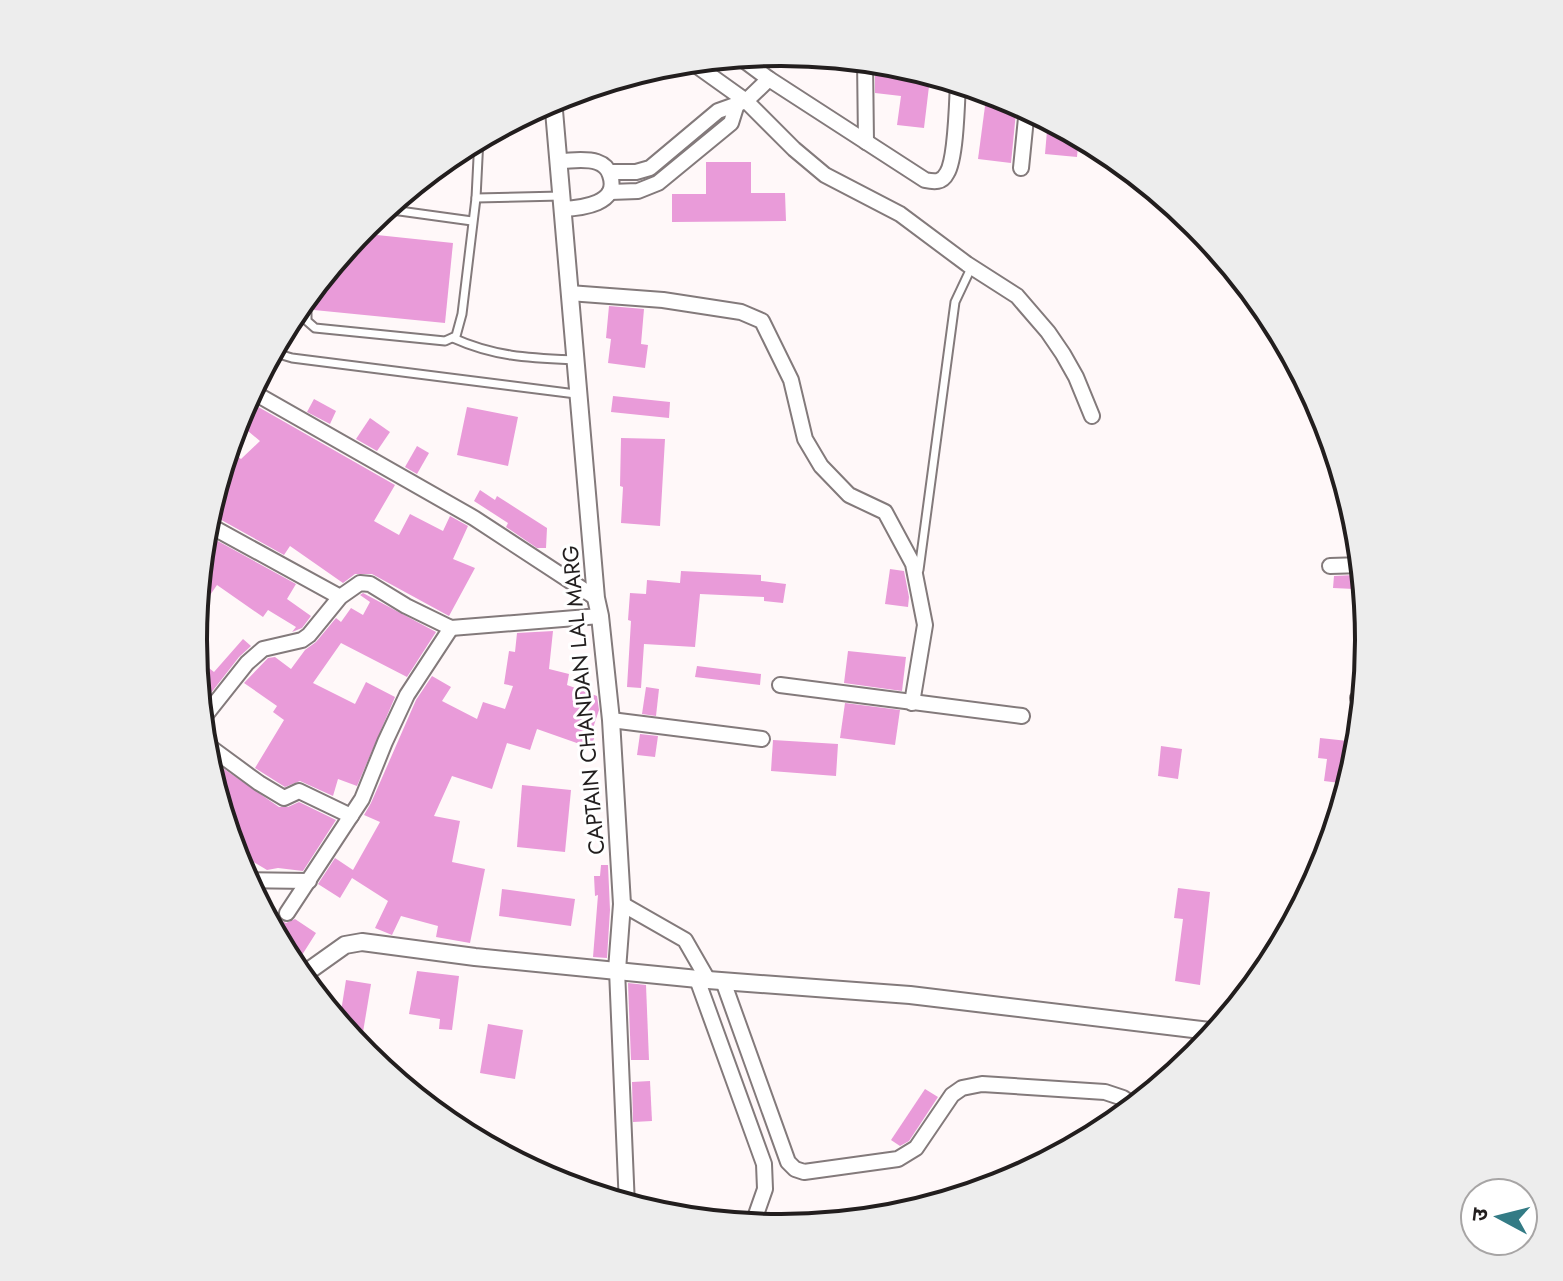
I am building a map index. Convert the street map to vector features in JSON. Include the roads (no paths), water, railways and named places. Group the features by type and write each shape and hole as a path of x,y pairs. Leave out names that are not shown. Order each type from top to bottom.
{"street":[{"path":"753,67 925,180 933,182 945,177 950,165 957,93"},
{"path":"703,72 825,175 900,214 1017,296 1048,332 1076,377 1092,416"},
{"path":"865,72 866,142"},
{"path":"562,203 596,204 610,192 638,191 658,183 731,123 741,104 769,79"},
{"path":"559,161 598,162 610,172 650,168 718,111 741,104"},
{"name":"CAPTAIN CHANDAN LAL MARG","path":"554,113 596,598 611,720 622,904 617,970"},
{"path":"1021,168 1026,121"},
{"path":"610,172 610,192"},
{"path":"569,293 663,300 741,312 762,321 791,380 805,439 821,466 849,495 885,512 913,564 925,625 912,703"},
{"path":"261,397 474,518 596,598"},
{"path":"218,530 340,597"},
{"path":"1330,566 1351,565"},
{"path":"211,708 247,663 263,649 302,640 340,597 358,584 370,584 451,628 600,616"},
{"path":"287,913 362,799 407,695 451,628"},
{"path":"780,685 1022,716"},
{"path":"611,720 762,739"},
{"path":"218,753 284,798 299,791 351,816"},
{"path":"260,880 309,881"},
{"path":"622,904 685,940 710,980 788,1162 795,1169 804,1172 908,1155 952,1095 962,1088 982,1084 1105,1092 1126,1100"},
{"path":"311,969 345,945 362,942 475,957 710,980 910,995 1203,1030"},
{"path":"617,970 626,1193"},
{"path":"710,980 766,1176 756,1214"}],"lane":[{"path":"307,317 315,328 445,341 453,338 459,332 476,198 478,153"},
{"path":"476,198 562,203"},
{"path":"401,211 472,221"},
{"path":"917,580 955,302 972,266"},
{"path":"453,338 477,349 508,357 575,360"},
{"path":"283,355 578,395"}]}
